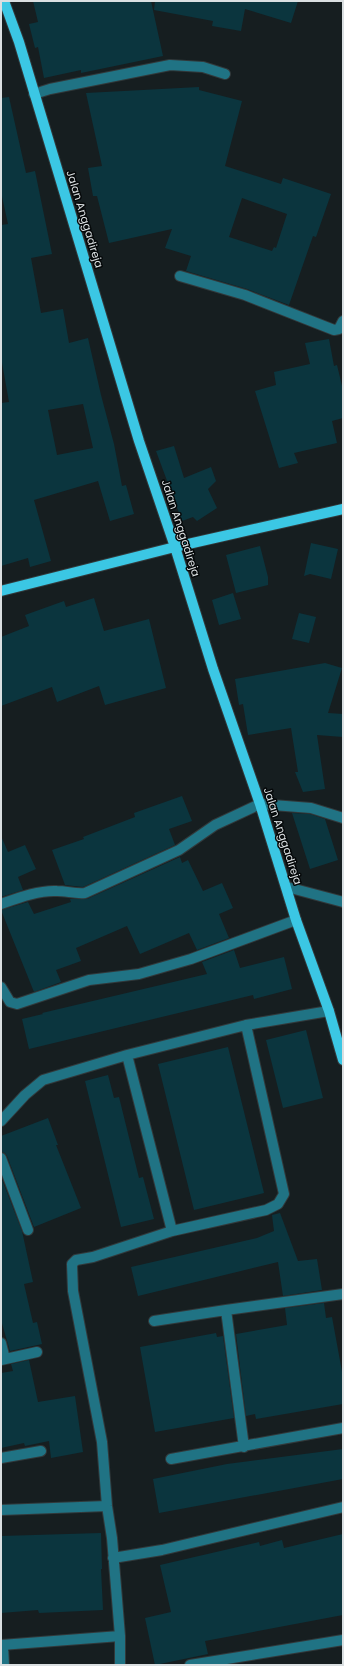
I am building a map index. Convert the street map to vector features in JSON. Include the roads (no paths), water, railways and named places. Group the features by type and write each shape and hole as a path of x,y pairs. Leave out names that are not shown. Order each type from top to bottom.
{"main road":[{"name":"Jalan Anggadireja","path":"4,1 34,94 139,441 175,547 213,669 260,804 296,920 329,1011 343,1060"},
{"path":"1,591 175,547 343,509"}],"street":[{"path":"34,94 50,89 170,65 203,67 225,74"},
{"path":"180,276 245,295 334,330 339,329 343,321"},
{"path":"1,904 35,894 56,891 75,894 85,893 179,850 215,825 260,804 311,808 343,818"},
{"path":"287,887 343,902"},
{"path":"1,987 10,1002 17,1004 89,980 139,974 190,959 296,920"},
{"path":"1,1121 25,1095 43,1080 127,1056 246,1026 329,1011"},
{"path":"120,1665 120,1636 102,1442 73,1292 72,1264 76,1260 93,1257 172,1231 266,1210 278,1204 284,1194 246,1026"},
{"path":"127,1056 172,1231"},
{"path":"1,1158 28,1230"},
{"path":"154,1321 343,1294"},
{"path":"226,1310 244,1447"},
{"path":"1,1343 3,1359 37,1352"},
{"path":"171,1459 343,1428"},
{"path":"1,1458 41,1451"},
{"path":"1,1510 108,1506"},
{"path":"113,1558 162,1550 343,1507"},
{"path":"4,1665 2,1645 120,1636"},
{"path":"190,1665 343,1640"}]}
